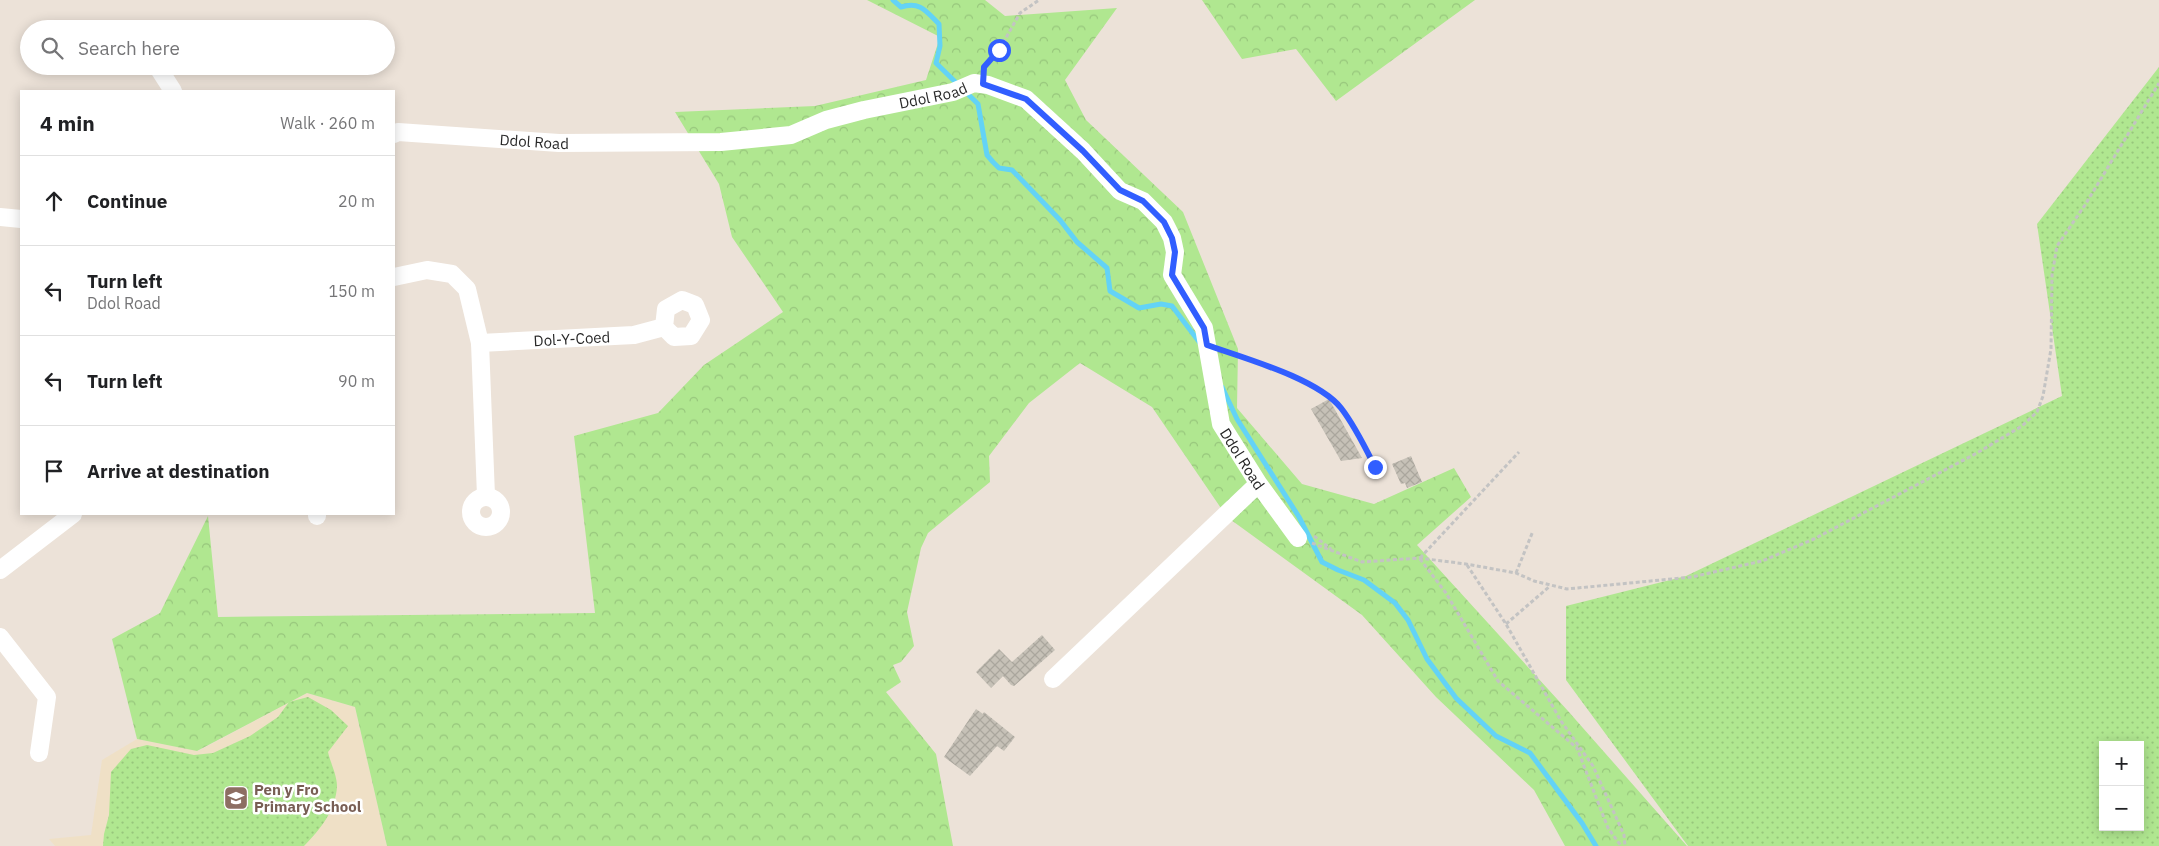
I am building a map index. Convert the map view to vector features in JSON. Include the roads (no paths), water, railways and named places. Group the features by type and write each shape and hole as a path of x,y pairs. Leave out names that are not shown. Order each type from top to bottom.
{"street":[{"path":"163,75 172,90"},
{"name":"Ddol Road","path":"395,134 398,132 558,143 720,142 791,135 826,120 960,89 974,83 983,84 1026,99 1083,151 1120,190 1143,201 1164,222 1172,238 1175,252 1172,275 1204,328 1221,424 1258,484 1298,538"},
{"path":"0,217 20,219"},
{"path":"395,277 427,270 452,274 467,289 480,343 486,496"},
{"name":"Dol-Y-Coed","path":"480,343 634,335 664,327"},
{"path":"1053,679 1258,484"},
{"path":"0,570 71,515"},
{"path":"0,637 47,697 39,753"}],"waterway":[{"path":"893,0 901,7 913,5 922,8 939,24 940,46 936,63 978,104 987,155 993,162 999,168 1012,170 1060,220 1077,242 1107,268 1110,291 1139,308 1161,304 1172,306 1200,343"},
{"path":"1222,387 1237,419 1299,517 1322,562 1364,580 1395,603 1408,620 1427,659 1456,698 1496,736 1530,753 1582,823 1596,846"}],"place":[{"name":"Pen y Fro Primary School","path":"236,798"}]}
